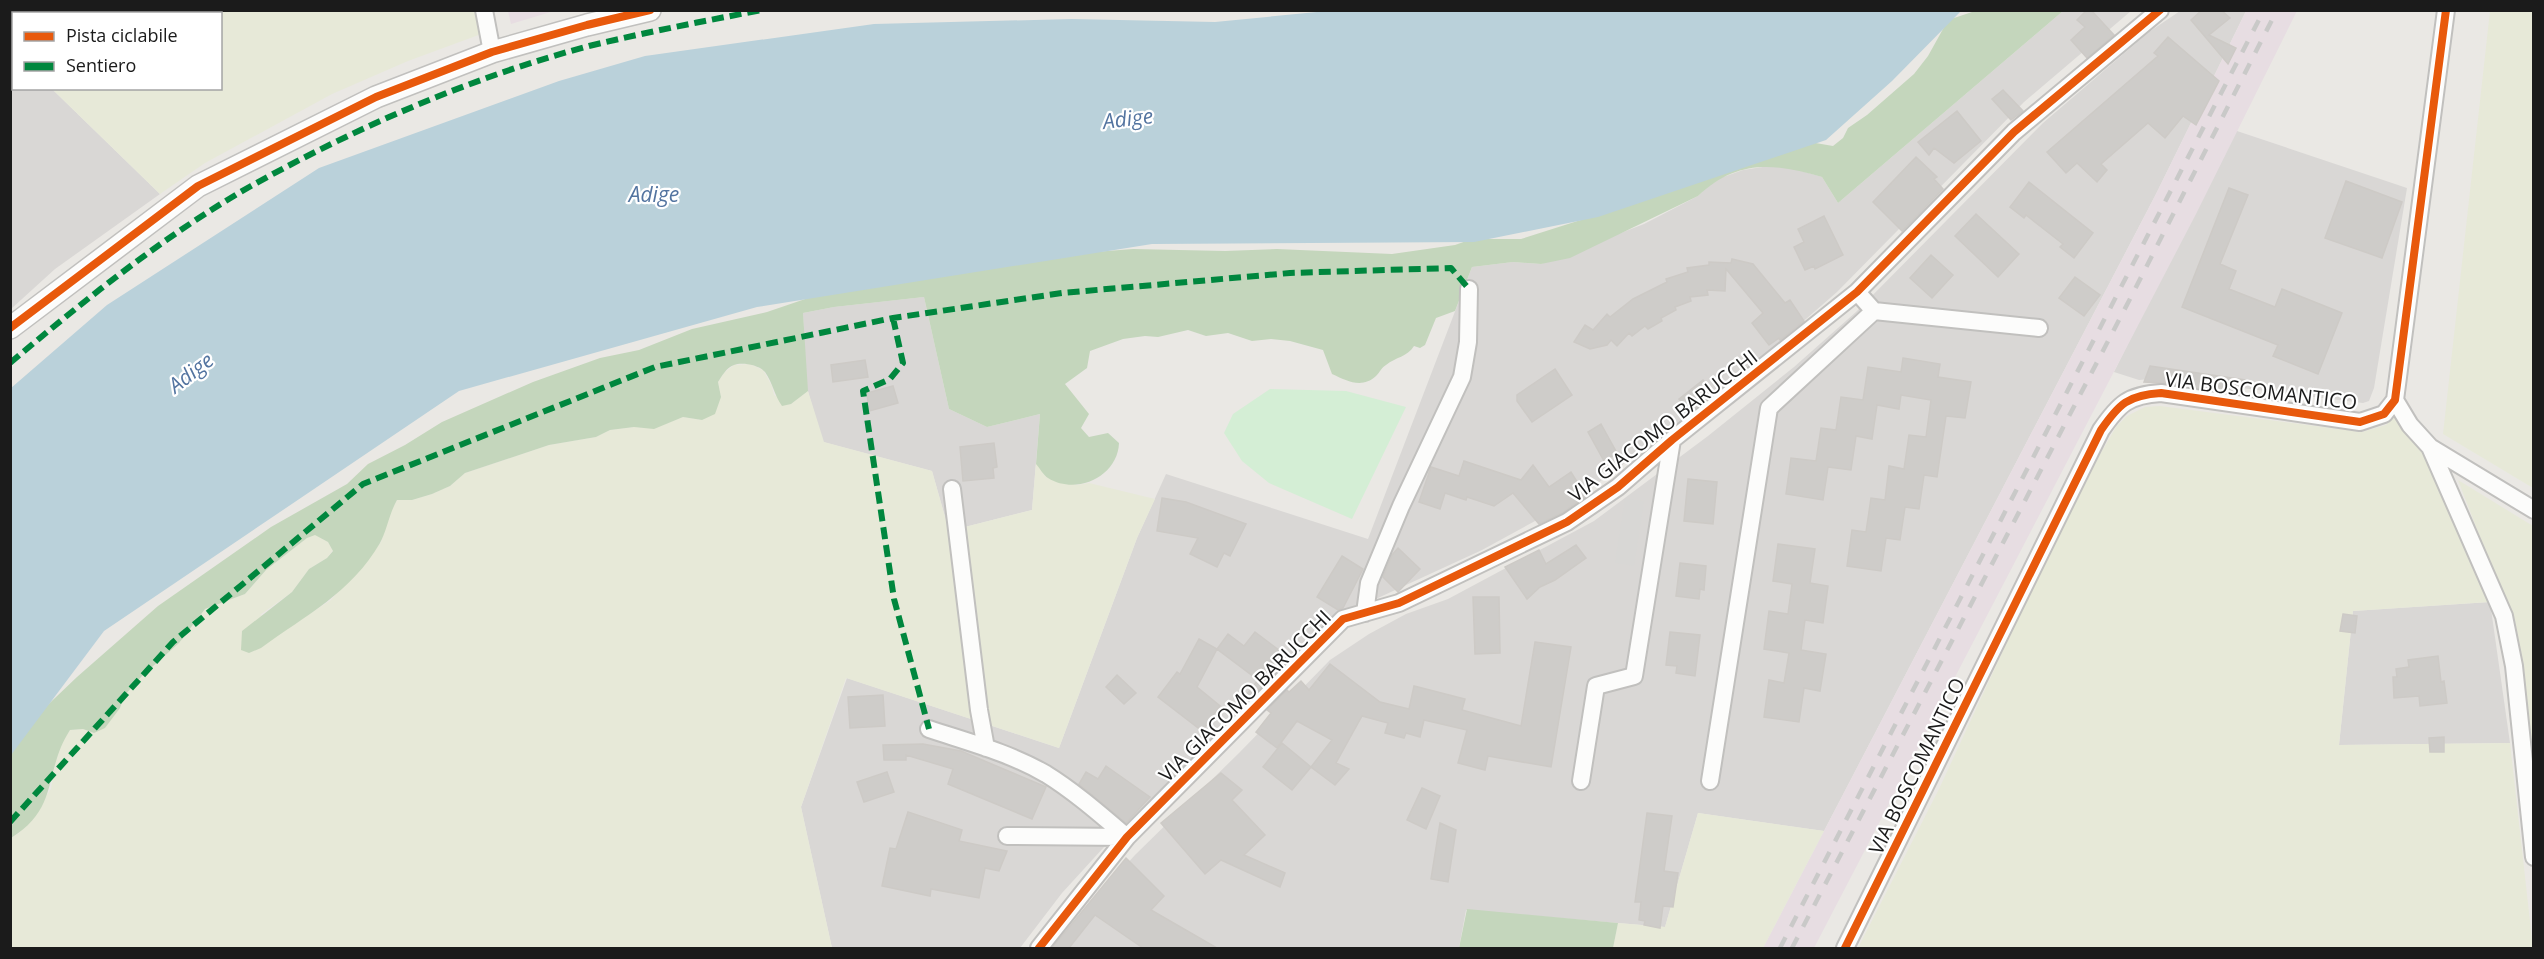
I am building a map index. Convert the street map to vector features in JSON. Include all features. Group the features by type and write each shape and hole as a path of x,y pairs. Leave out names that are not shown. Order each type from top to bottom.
{"street":[{"path":"484,10 492,52"},
{"path":"10,328 198,186 376,97 492,52 650,10"},
{"name":"VIA GIACOMO BARUCCHI","path":"1039,948 1127,837 1343,619 1400,603 1567,522 1618,487 1672,440 1857,292 2014,132 2160,10"},
{"path":"2446,10 2395,400 2410,425 2430,447 2534,510"},
{"path":"1365,613 1369,583 1401,506 1462,377 1468,342 1469,289"},
{"path":"1857,292 1874,311 2039,328"},
{"path":"1710,781 1769,408 1874,311"},
{"name":"VIA BOSCOMANTICO","path":"1845,948 2101,430 2118,406 2140,394 2161,393 2360,422 2384,414 2395,400"},
{"name":"VIA GIACOMO BARUCCHI","path":"1581,781 1596,686 1634,676 1672,440"},
{"path":"2430,447 2504,616 2514,666 2534,857"},
{"path":"952,489 979,710 986,748"},
{"path":"928,729 986,748 1045,774 1087,802 1127,837"},
{"path":"1007,836 1127,837"}],"shaded area":[{"path":"508,10 554,11 511,24"},
{"path":"2063,11 2131,11 2024,102 1837,292 1691,414 1579,497 1482,550 1354,609 1312,638 1115,835 1062,893 1020,948 832,948 801,807 847,678 1059,748 1137,538 1166,474 1368,539 1472,267 1513,262 1541,264 1644,224 1698,196 1715,180 1743,170 1769,166 1792,168 1822,177 1838,203"},
{"path":"2180,11 2246,11 2156,194 1824,831 1698,813 1665,927 1466,910 1459,948 1056,948 1084,911 1135,855 1330,660 1369,634 1406,614 1448,599 1594,521 1708,436 1794,367 1856,312 2043,123 2149,32"},
{"path":"2246,11 2297,11 2196,214 1814,948 1763,948 2156,194"},
{"path":"10,48 12,50 12,90 53,90 160,194 55,269 11,309"},
{"path":"2234,130 2407,188 2374,388 2369,401 2363,403 2160,378 2139,380 2114,372"},
{"path":"924,297 949,409 987,427 1040,414 1032,510 949,531 932,471 823,442 806,385 803,313 834,307"},
{"path":"1625,498 1644,501 1634,566 1615,563"},
{"path":"2490,602 2510,743 2339,745 2353,611"}],"green space":[{"path":"479,10 484,33 408,61 332,94 205,163 160,194 53,90 222,90 222,12 12,12 12,50 10,11"},
{"path":"1975,11 2063,11 1838,203 1822,177 1788,169 1757,167 1727,175 1698,196 1570,258 1541,264 1513,262 1472,267 1455,311 1436,318 1425,345 1420,348 1414,346 1390,362 1371,380 1360,383 1332,374 1323,350 1290,341 1271,339 1252,341 1228,333 1206,336 1188,330 1158,337 1123,339 1090,351 1087,368 1065,384 1089,414 1081,428 1089,437 1108,433 1119,443 1112,465 1094,480 1083,484 1059,483 1046,477 1036,464 1040,414 987,427 949,409 924,297 834,307 803,313 808,391 791,404 782,406 765,372 750,365 737,364 724,372 718,382 721,397 715,414 702,420 683,417 654,429 634,427 610,430 596,437 549,445 465,473 450,486 432,494 412,500 397,500 380,543 356,576 326,602 261,648 249,653 241,650 242,631 292,592 309,569 327,558 333,551 328,542 315,535 307,538 266,570 245,594 205,609 179,643 142,676 124,696 120,708 105,728 94,733 83,729 70,730 56,760 44,802 26,826 11,838 11,740 77,677 158,606 271,527 347,484 368,464 442,422 533,382 600,358 639,350 692,329 767,312 814,296 1081,253 1133,249 1225,251 1277,249 1392,254 1455,245 1472,239 1521,239 1650,198 1804,141 1833,146 1843,138 1848,128 1867,115 1914,74 1928,56 1948,20"},
{"path":"2490,11 2533,11 2533,488 2443,434"},
{"path":"750,364 763,370 774,395 791,404 808,391 824,442 932,471 949,531 1032,510 1036,463 1046,477 1077,485 1089,483 1155,499 1137,538 1059,748 846,678 801,807 832,948 11,948 11,838 19,833 51,789 56,758 62,742 70,730 83,729 94,733 120,708 124,696 142,676 179,643 205,609 245,594 266,570 315,534 328,542 333,550 327,558 309,569 292,592 260,615 297,622 331,600 381,542 390,513 397,500 412,500 432,494 450,486 465,473 549,445 596,437 610,430 634,427 654,428 683,417 702,420 721,397 718,382 724,373 734,365"},
{"path":"1270,389 1346,391 1406,407 1352,519 1269,483 1242,461 1224,433 1233,414"},
{"path":"2160,406 2362,432 2386,425 2395,415 2447,478 2490,602 2353,611 2339,745 2510,743 2533,948 1858,948 1939,789 2071,504 2116,427 2127,416 2145,407"},
{"path":"2458,480 2533,526 2533,810 2513,623"},
{"path":"1698,813 1824,831 1763,948 1613,948 1618,923 1665,927"},
{"path":"1467,909 1618,923 1613,948 1459,948"}],"water":[{"name":"Adige","path":"1327,11 1961,11 1892,81 1826,140 1598,217 1474,242 1152,244 757,307 459,391 104,631 11,755 11,388 107,305 319,168 559,81 645,56 874,24 1072,19 1215,22"}],"building":[{"path":"2087,10 2091,10 2114,35 2087,58 2071,40 2085,27 2077,20"},
{"path":"2202,10 2221,10 2230,18 2209,35 2236,48 2228,64 2191,20"},
{"path":"2168,37 2219,81 2196,125 2183,116 2165,138 2148,123 2101,164 2107,170 2097,182 2077,163 2066,173 2047,152 2158,56 2154,53"},
{"path":"2003,90 2023,111 2011,120 1992,99"},
{"path":"1957,111 1981,141 1954,163 1934,148 1929,155 1918,142"},
{"path":"1916,157 1937,177 1934,179 1943,189 1902,231 1873,202"},
{"path":"2346,181 2402,202 2382,258 2325,238"},
{"path":"2029,182 2093,233 2074,258 2060,247 2063,244 2026,215 2024,218 2010,207"},
{"path":"2229,188 2248,195 2220,264 2236,271 2229,289 2275,307 2282,289 2342,313 2318,374 2273,356 2278,345 2182,307"},
{"path":"1976,214 2019,254 1998,277 1955,236"},
{"path":"1824,216 1843,255 1815,269 1814,266 1805,270 1794,247 1804,242 1798,229"},
{"path":"1931,255 1953,275 1932,298 1910,278"},
{"path":"1732,259 1753,264 1785,303 1790,300 1804,321 1780,340 1779,338 1769,345 1752,323 1763,313 1726,269 1725,291 1707,290 1708,295 1690,297 1691,301 1675,307 1676,310 1661,318 1662,321 1648,329 1645,326 1632,336 1629,333 1617,346 1611,340 1607,345 1590,349 1574,342 1585,325 1593,330 1607,314 1610,317 1633,299 1667,282 1666,279 1688,272 1687,268 1709,265 1709,262 1731,263"},
{"path":"2075,277 2100,295 2084,316 2059,298"},
{"path":"1903,358 1940,364 1938,377 1971,382 1965,418 1946,416 1937,477 1924,475 1919,509 1905,507 1900,540 1886,538 1881,571 1847,566 1852,530 1866,532 1871,498 1885,500 1889,466 1904,469 1909,435 1926,437 1931,400 1901,395 1899,409 1877,405 1872,439 1856,436 1851,470 1828,467 1823,500 1786,494 1791,458 1816,461 1821,428 1836,430 1841,397 1863,400 1868,367 1901,372"},
{"path":"865,360 868,377 833,382 831,365"},
{"path":"2150,366 2245,380 2243,394 2144,382"},
{"path":"1555,369 1572,395 1532,422 1517,401 1517,395"},
{"path":"1703,380 1714,393 1690,412 1679,399"},
{"path":"893,386 898,403 869,411 867,393"},
{"path":"1601,424 1617,453 1604,461 1588,432"},
{"path":"994,443 997,467 993,468 994,478 963,481 960,447"},
{"path":"1464,461 1521,480 1533,465 1549,487 1571,472 1586,496 1562,513 1539,524 1513,493 1494,506 1445,493 1440,509 1419,502 1431,467 1459,476"},
{"path":"1688,479 1717,482 1713,524 1684,521"},
{"path":"1162,498 1186,502 1246,524 1230,556 1224,553 1217,567 1190,554 1198,538 1157,531"},
{"path":"1778,544 1815,549 1810,583 1828,586 1823,623 1805,620 1801,650 1826,654 1820,691 1804,688 1799,722 1764,717 1769,680 1784,683 1789,653 1764,649 1769,611 1788,614 1792,584 1773,581"},
{"path":"1576,545 1586,558 1555,580 1540,587 1527,599 1505,567 1539,550 1546,564"},
{"path":"1398,548 1420,569 1398,592 1383,577 1392,555"},
{"path":"1342,556 1363,569 1343,608 1338,610 1317,597"},
{"path":"1680,563 1706,566 1704,590 1700,589 1699,599 1676,596"},
{"path":"1473,597 1499,597 1500,653 1475,654"},
{"path":"2343,614 2357,616 2355,633 2340,631"},
{"path":"1255,632 1284,654 1269,674 1271,676 1251,697 1247,694 1258,680 1217,649 1228,634 1244,646"},
{"path":"1670,632 1700,635 1695,676 1676,673 1677,666 1666,665"},
{"path":"1199,639 1217,649 1197,687 1220,706 1202,731 1158,697 1177,672 1180,674"},
{"path":"1535,642 1571,647 1551,767 1488,756 1485,770 1458,763 1467,730 1424,720 1420,737 1406,733 1404,738 1385,733 1388,723 1362,716 1336,763 1349,769 1335,785 1311,767 1332,740 1297,721 1277,748 1256,732 1271,713 1267,710 1287,690 1289,692 1301,681 1309,690 1330,664 1380,702 1409,709 1414,686 1465,699 1462,710 1521,726"},
{"path":"2438,656 2441,682 2444,681 2447,703 2420,706 2419,696 2394,698 2393,677 2397,677 2396,669 2409,667 2408,660"},
{"path":"1117,675 1136,693 1124,704 1106,687"},
{"path":"883,695 885,726 850,728 848,697"},
{"path":"2444,737 2444,752 2430,752 2429,738"},
{"path":"1282,743 1311,767 1292,790 1263,767"},
{"path":"923,744 961,751 1046,787 1032,819 948,784 953,769 906,755 906,760 884,760 883,745"},
{"path":"1106,766 1150,797 1126,823 1079,784 1086,772 1098,779"},
{"path":"887,772 894,792 864,802 857,782"},
{"path":"1221,773 1242,790 1232,800 1265,835 1244,855 1285,873 1280,887 1221,860 1205,874 1161,823"},
{"path":"1422,788 1440,796 1426,829 1407,820"},
{"path":"908,812 962,830 959,841 1007,851 999,871 985,868 979,898 931,889 930,896 882,886 890,848 896,849"},
{"path":"1647,813 1672,816 1664,871 1678,873 1673,907 1663,906 1660,928 1644,925 1645,921 1639,920 1641,902 1635,902"},
{"path":"1440,823 1456,830 1448,882 1431,879"},
{"path":"1126,858 1164,896 1151,910 1217,948 1143,948 1095,915 1069,948 1052,948"}],"railway":[{"path":"1780,948 2264,10"},
{"path":"1792,948 2131,297 2277,10"}],"marked path":[{"path":"10,363 97,292 188,225 291,164 374,124 459,88 545,58 632,36 762,10"},
{"path":"10,822 173,642 363,484 655,367 893,318 1062,293 1290,273 1451,268 1469,289"},
{"path":"893,318 903,363 890,379 863,391 894,599 929,729"}],"cycle path":[{"path":"10,328 198,186 376,97 492,52 650,10"},
{"path":"1039,948 1127,837 1343,619 1399,603 1567,522 1618,487 1672,440 1857,292 2014,132 2160,10"},
{"path":"1845,948 2101,430 2119,407 2140,396 2161,393 2360,422 2384,414 2395,400 2446,10"}]}
